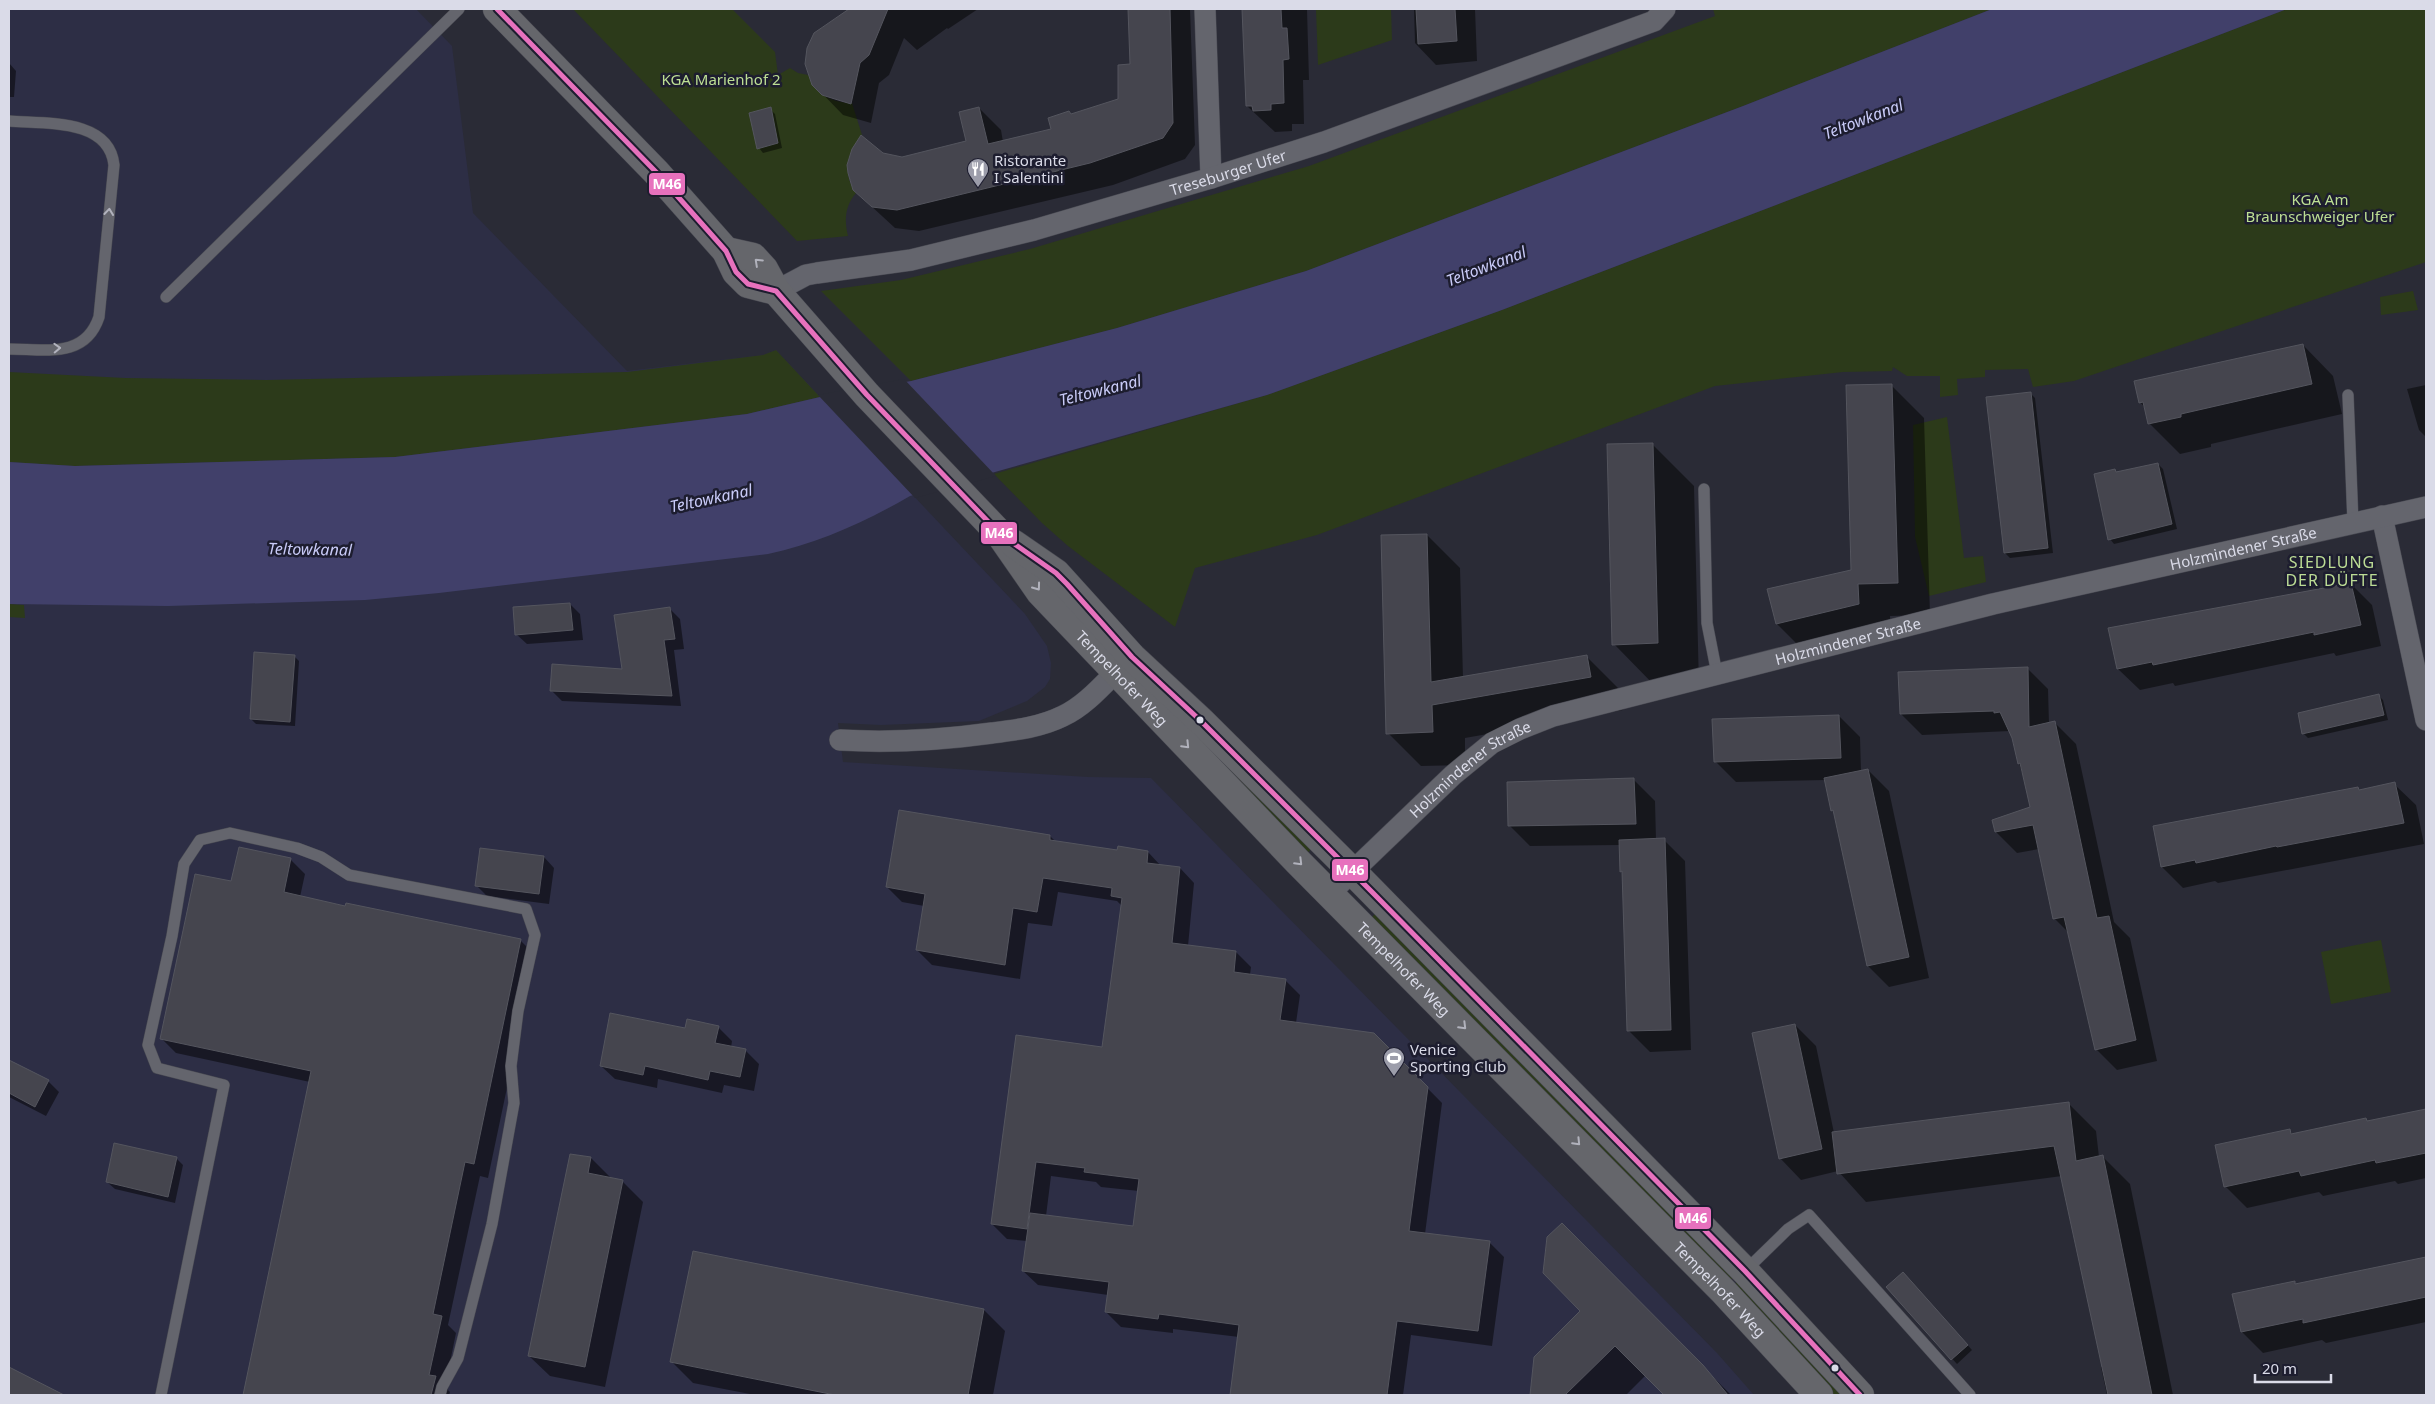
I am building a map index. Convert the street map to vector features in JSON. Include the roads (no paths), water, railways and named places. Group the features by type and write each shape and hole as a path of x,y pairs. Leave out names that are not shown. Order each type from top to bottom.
{"street":[{"path":"497,9 656,172 726,251 736,272 748,284 776,291"},
{"path":"1206,9 1211,178"},
{"name":"Treseburger Ufer","path":"776,291 812,274 911,260 1034,230 1211,178 1324,142 1654,21 1665,9"},
{"name":"Tempelhofer Weg","path":"776,291 868,395 999,533 1040,592 1124,664 1202,722 1352,871 1745,1271 1860,1395"},
{"name":"Holzmindener Straße","path":"1330,893 1453,775 1492,743 1520,728 1553,716 2002,602 2426,506"},
{"path":"2382,516 2426,720"},
{"path":"840,740 902,741 948,739 1044,724 1080,706 1124,664"},
{"name":"Tempelhofer Weg","path":"1124,664 1330,893 1723,1291 1819,1395"}],"lane":[{"path":"166,297 459,9"},
{"path":"9,121 75,127 94,134 105,142 113,153 114,165 99,317 95,330 88,339 77,346 64,349 9,349"},
{"path":"2348,395 2353,523"},
{"path":"1704,489 1707,624 1717,674"},
{"path":"161,1395 224,1085 157,1068 148,1045 172,936 184,864 200,840 230,833 297,848 321,858 349,875 526,909 535,935 518,1011 511,1066 514,1103 492,1224 458,1358 442,1387 440,1395"},
{"name":"Tempelhofer Weg","path":"1745,1271 1788,1229 1809,1215 1970,1395"}],"water":[{"name":"Teltowkanal","path":"1992,9 2287,9 1502,310 1267,395 910,496 841,531 805,544 768,554 365,600 168,606 9,604 9,462 75,466 395,457 747,414 820,397 911,381 1117,328 1306,271 1743,106"}],"place":[{"name":"Ristorante I Salentini","path":"978,188"},
{"name":"Venice Sporting Club","path":"1394,1077"}],"district":[{"name":"SIEDLUNG DER DÜFTE","path":"2332,571"}],"park label":[{"name":"KGA Marienhof 2","path":"721,79"},
{"name":"KGA Am Braunschweiger Ufer","path":"2320,208"}]}
